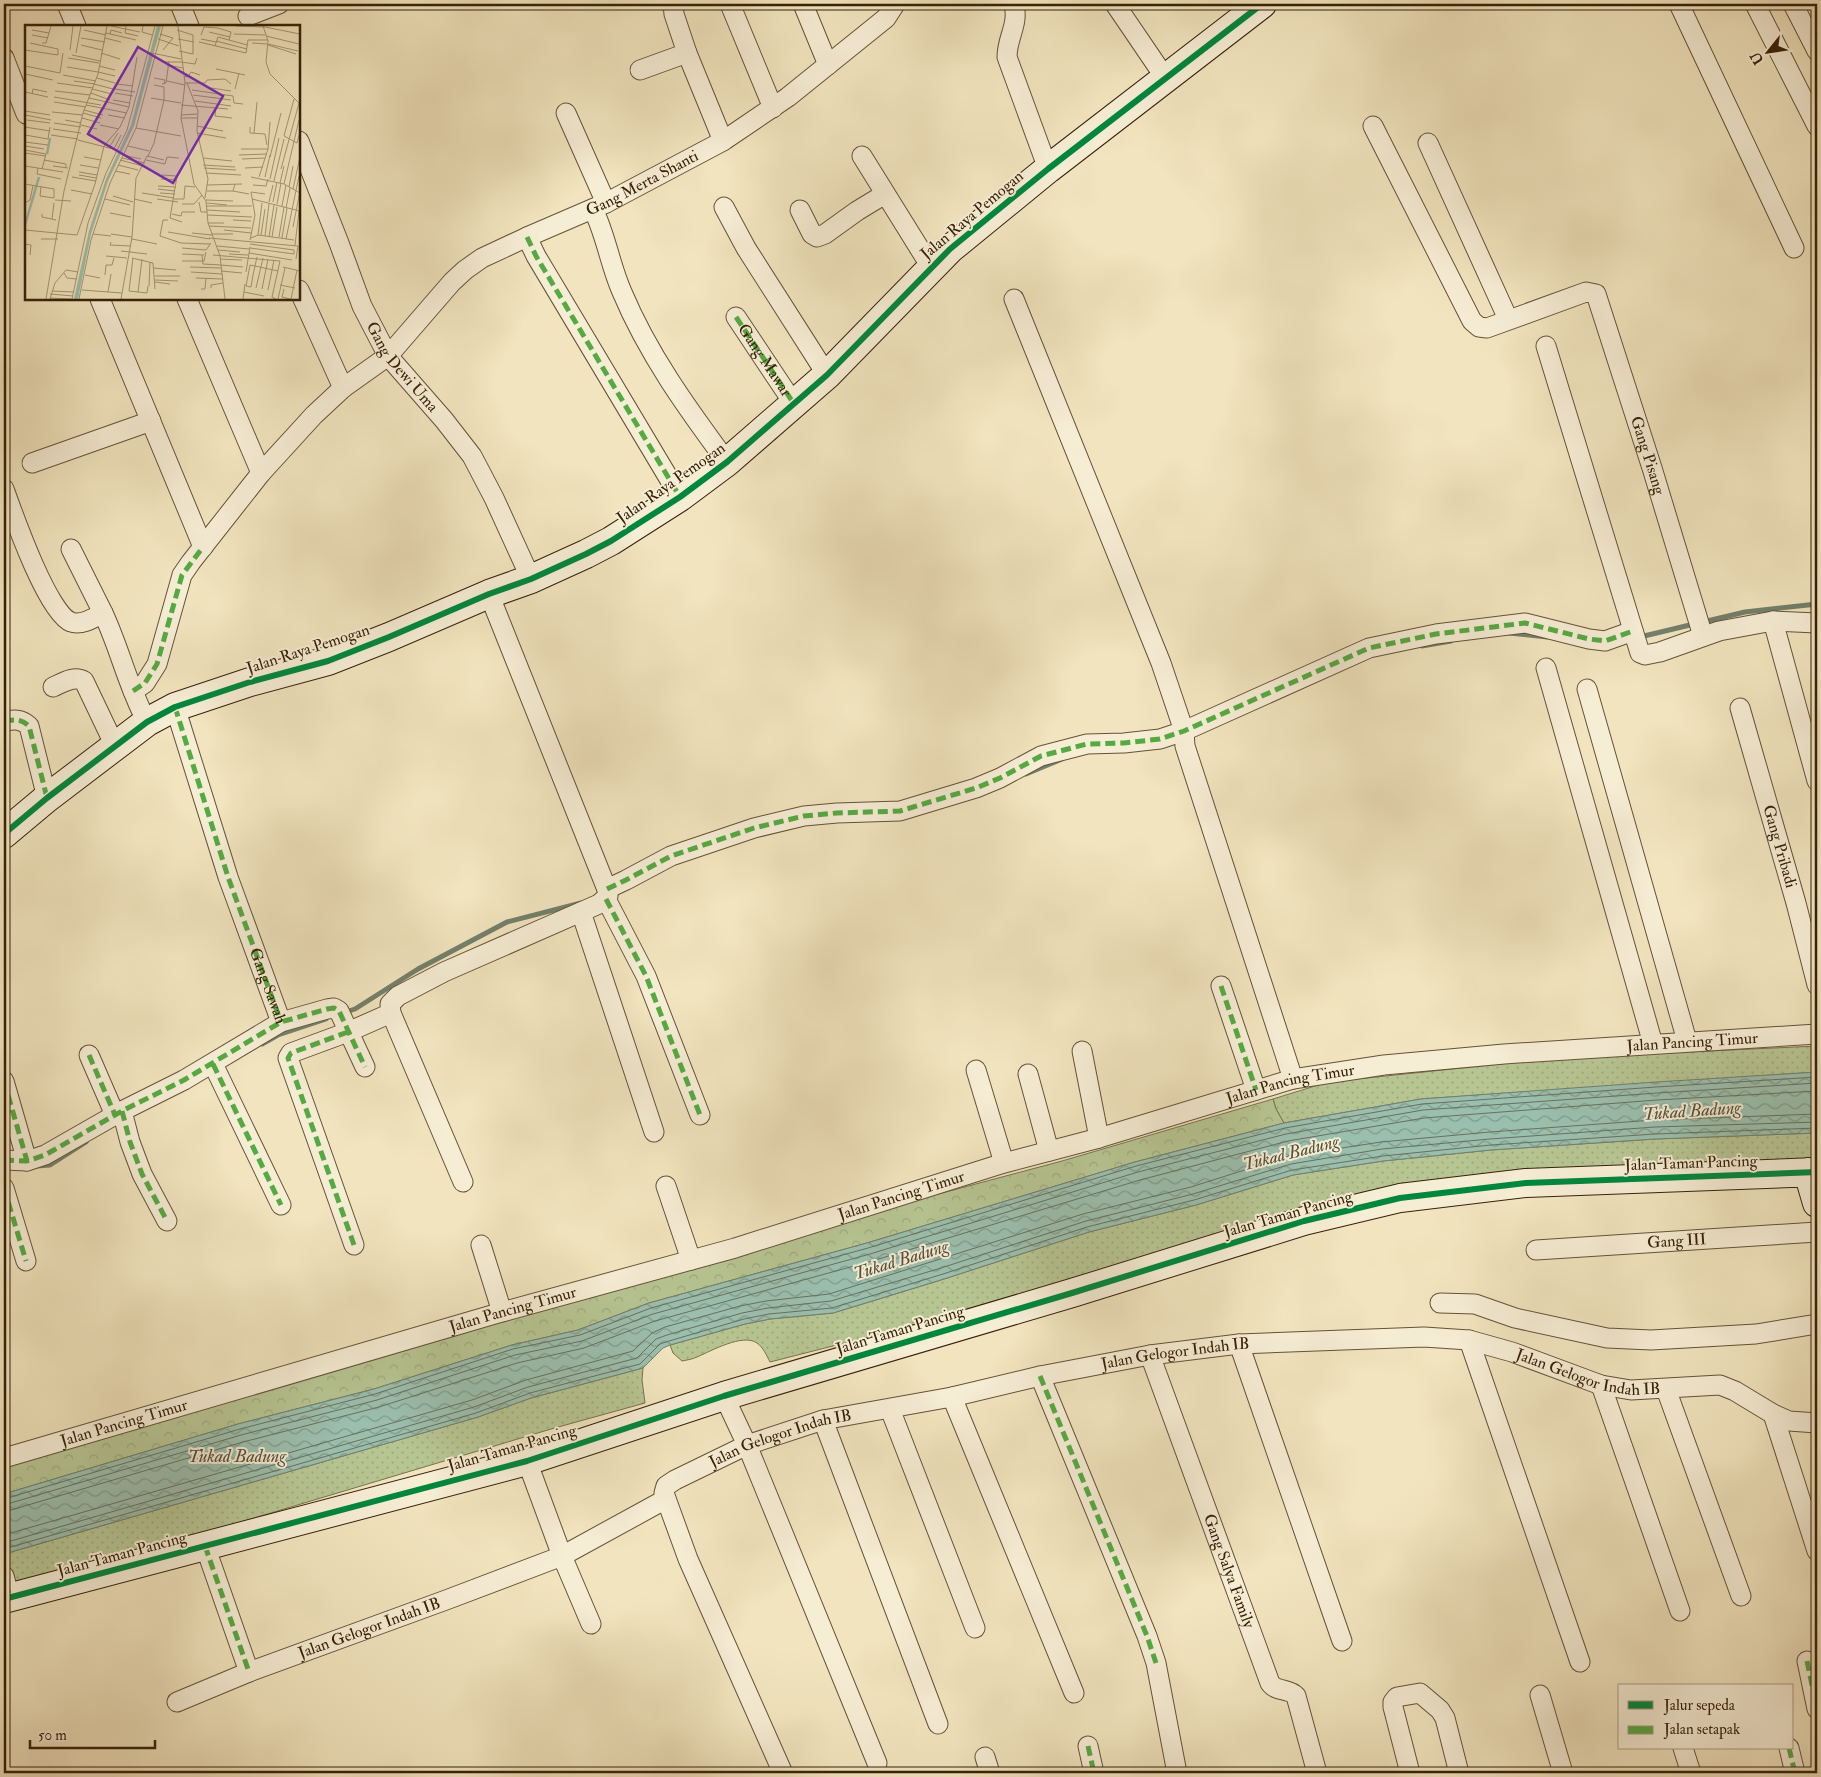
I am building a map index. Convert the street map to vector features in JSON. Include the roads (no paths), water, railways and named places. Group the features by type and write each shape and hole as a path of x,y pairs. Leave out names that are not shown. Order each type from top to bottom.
{"street":[{"path":"67,4 76,25"},
{"path":"180,4 189,25"},
{"path":"247,15 279,4"},
{"path":"673,4 674,14 687,52 723,140"},
{"path":"730,4 773,108"},
{"path":"803,4 828,65"},
{"name":"Gang Merta Shanti","path":"139,706 145,683 157,664 182,575 261,473 314,415 343,388 388,356 452,282 482,258 530,244 598,213 723,140 773,108 828,65 886,18 896,4"},
{"path":"1014,4 1015,28 1007,50 1007,58 1048,169"},
{"path":"1116,4 1166,79"},
{"name":"Jalan Raya Pemogan","path":"4,834 115,746 139,706 175,707 250,682 328,661 489,594 531,579 586,554 611,541 680,497 727,462 827,375 950,249 1048,169 1262,4"},
{"path":"1680,4 1794,248"},
{"path":"1755,4 1817,126"},
{"path":"1793,4 1817,51"},
{"path":"640,70 687,52"},
{"path":"4,58 25,111"},
{"path":"566,113 621,291 646,342 665,375 727,462"},
{"path":"1373,126 1472,320 1479,327 1487,328 1508,319 1428,143"},
{"name":"Gang Dewi Uma","path":"300,144 362,306 388,356 444,420 472,456 494,498 531,579"},
{"path":"862,156 931,267"},
{"path":"800,210 812,234 817,237 825,234 885,194"},
{"path":"724,207 746,248 827,375"},
{"path":"530,244 680,497"},
{"path":"300,292 343,388"},
{"name":"Gang Pisang","path":"1508,319 1586,292 1596,294 1652,468 1700,628"},
{"path":"1014,298 1141,611 1184,737 1293,1079"},
{"path":"100,300 203,548"},
{"path":"187,300 261,473"},
{"name":"Gang Mawar","path":"736,317 794,404"},
{"path":"1546,346 1640,653 1645,655 1680,646 1700,628 1719,631 1773,621 1817,623"},
{"path":"32,463 150,421"},
{"path":"4,489 44,587 61,615 69,622 76,623 84,622 103,613"},
{"path":"72,549 103,613 139,706"},
{"path":"489,594 607,894 646,976 700,1115"},
{"path":"1773,621 1817,781"},
{"path":"463,1182 391,1013 390,1004 398,996 444,972 581,912 626,880 671,856 754,828 804,816 900,811 976,788 1000,778 1041,756 1087,744 1124,743 1184,737 1369,648 1436,634 1525,623 1605,641 1635,639"},
{"path":"1546,668 1653,1044"},
{"path":"53,687 75,678 84,681 115,746"},
{"path":"1587,689 1687,1041"},
{"name":"Gang Sawah","path":"4,1160 27,1161 45,1155 122,1119 214,1066 282,1022 228,877 175,707"},
{"name":"Gang Pribadi","path":"1740,708 1796,903 1817,985"},
{"path":"4,721 23,721 29,726 47,798"},
{"path":"581,912 654,1132"},
{"path":"1221,986 1256,1090"},
{"path":"282,1022 332,1008 343,1021 365,1067"},
{"path":"354,1245 288,1058 291,1053 343,1021 391,1013"},
{"name":"Jalan Pancing Timur","path":"4,1458 502,1312 753,1242 1004,1163 1099,1138 1293,1079 1384,1065 1504,1054 1817,1034"},
{"path":"1082,1051 1099,1138"},
{"path":"89,1055 122,1119 142,1174 167,1221"},
{"path":"214,1066 281,1206"},
{"path":"976,1070 1004,1163"},
{"path":"1028,1074 1050,1151"},
{"path":"4,1081 27,1161"},
{"path":"1813,1172 1817,1203"},
{"name":"Jalan Taman Pancing","path":"6,1589 205,1546 527,1461 724,1396 1072,1293 1304,1221 1400,1198 1526,1183 1813,1172"},
{"path":"666,1186 690,1260"},
{"path":"4,1188 26,1261"},
{"name":"Gang III","path":"1536,1250 1817,1232"},
{"path":"481,1246 502,1312"},
{"path":"1440,1303 1475,1304 1515,1318 1607,1338 1651,1340 1756,1334 1817,1324"},
{"name":"Jalan Gelogor Indah IB","path":"177,1702 249,1672 562,1556 666,1499 664,1492 666,1486 670,1483 747,1445 823,1420 952,1397 1040,1376 1150,1355 1238,1344 1424,1337 1469,1340 1527,1357 1601,1385 1631,1390 1720,1385 1735,1391 1773,1414 1789,1421 1817,1423"},
{"path":"1469,1340 1580,1662"},
{"path":"1238,1344 1342,1641"},
{"name":"Gang Salya Family","path":"1150,1355 1270,1683 1273,1687 1292,1692 1296,1696 1316,1773"},
{"path":"1040,1376 1147,1636 1156,1663 1177,1773"},
{"path":"1601,1385 1680,1611"},
{"path":"1666,1389 1741,1596"},
{"path":"724,1396 747,1445 877,1763"},
{"path":"952,1397 1074,1693"},
{"path":"890,1409 975,1628"},
{"path":"1773,1414 1817,1551"},
{"path":"823,1420 938,1724"},
{"path":"527,1461 562,1556 591,1624"},
{"path":"666,1499 688,1559 782,1771"},
{"path":"205,1546 249,1672"},
{"path":"1807,1661 1817,1709"},
{"path":"1410,1773 1393,1702 1397,1697 1420,1693 1440,1710 1445,1718 1459,1773"},
{"path":"1540,1695 1563,1773"},
{"path":"1454,1724 1467,1773"},
{"path":"1088,1746 1094,1773"},
{"path":"1684,1750 1691,1773"},
{"path":"1789,1750 1795,1773"}],"water":[{"name":"Tukad Badung","path":"1817,1072 1817,1133 1655,1139 1491,1150 1383,1161 1293,1175 1196,1205 1089,1232 833,1313 770,1319 670,1345 663,1348 643,1368 531,1398 478,1417 4,1554 4,1494 238,1424 374,1389 512,1345 578,1330 649,1303 867,1243 1135,1162 1284,1123 1421,1099"}],"waterway":[{"path":"1703,622 1745,612 1817,604"},
{"path":"1640,637 1694,624"},
{"path":"1509,633 1547,637"},
{"path":"1422,646 1451,641"},
{"path":"1026,774 1062,759"},
{"path":"343,1013 355,1009 418,969 507,922 581,903"},
{"path":"262,1044 278,1035 326,1019"},
{"path":"37,1166 50,1165 86,1142"}]}
